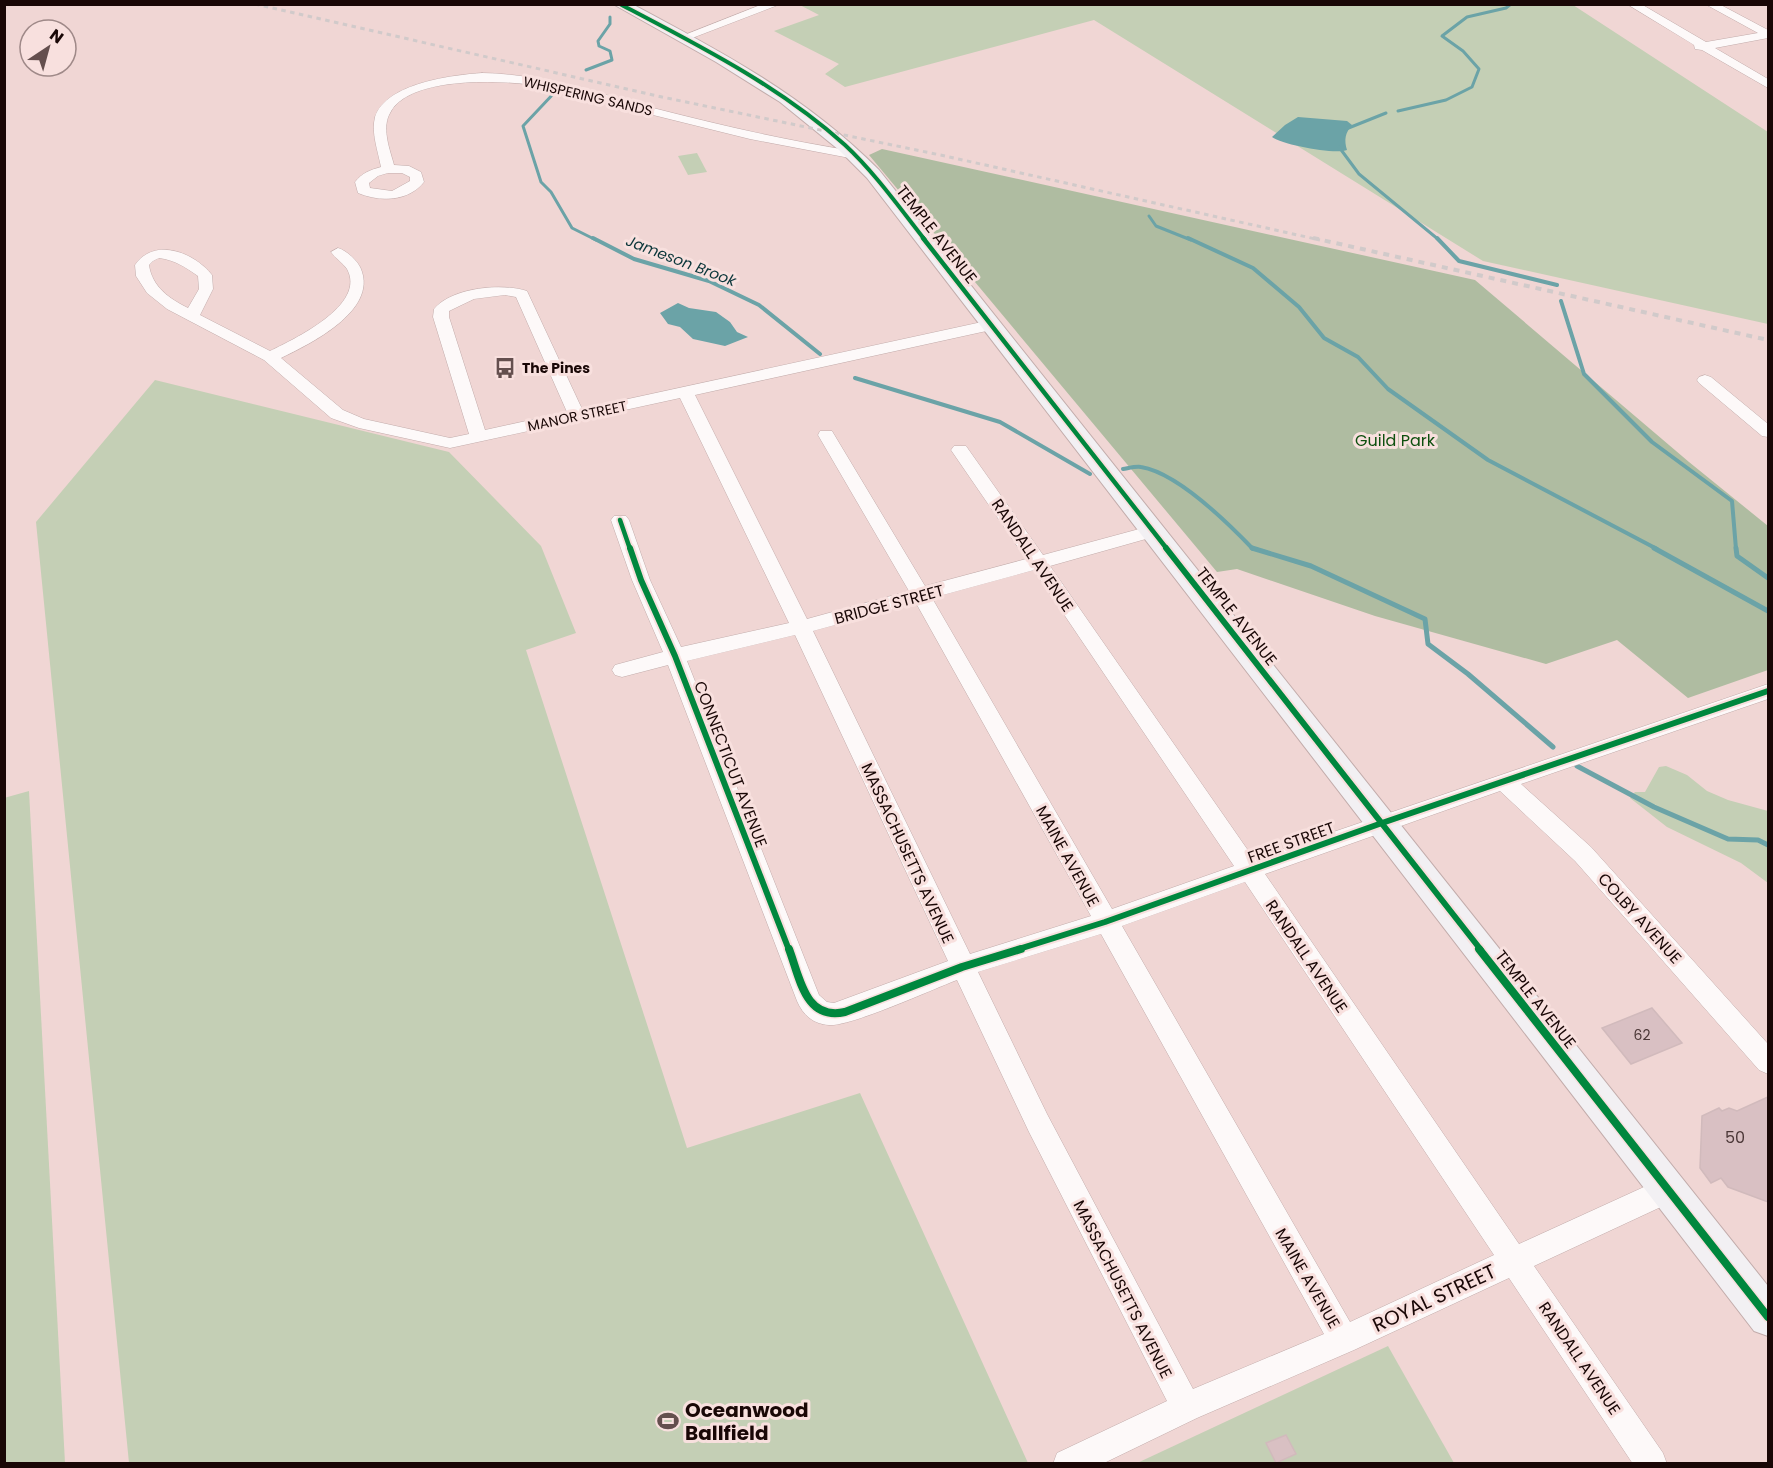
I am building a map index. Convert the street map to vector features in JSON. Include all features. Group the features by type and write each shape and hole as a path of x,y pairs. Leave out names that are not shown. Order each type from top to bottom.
{"street":[{"name":"TEMPLE AVENUE","path":"620,4 781,93 836,136 873,174 1768,1317"},
{"path":"1632,4 1768,84"},
{"path":"1710,4 1768,34"},
{"path":"683,38 772,5"},
{"path":"1683,50 1768,34"},
{"name":"WHISPERING SANDS","path":"388,169 381,130 381,119 388,106 406,94 429,86 461,78 483,77 510,78 579,92 764,137 855,155"},
{"path":"270,357 313,336 337,318 348,305 358,287 358,277 351,261 338,252"},
{"name":"MANOR STREET","path":"192,316 206,289 205,275 174,254 156,253 145,258 140,265 140,272 147,285 158,297 192,316 270,357 329,408 346,419 450,443 991,325"},
{"path":"479,438 441,317 442,309 456,299 503,291 515,291 522,294 576,416"},
{"path":"1705,380 1768,432"},
{"name":"MASSACHUSETTS AVENUE","path":"686,393 801,627 1038,1123 1186,1407"},
{"name":"MAINE AVENUE","path":"826,435 921,595 1344,1340"},
{"name":"RANDALL AVENUE","path":"960,450 1652,1464"},
{"name":"CONNECTICUT AVENUE","path":"620,520 641,579 675,656 810,1001 823,1013"},
{"name":"BRIDGE STREET","path":"622,670 801,627 1154,531"},
{"name":"FREE STREET","path":"823,1013 835,1014 845,1011 962,966 1105,922 1504,782 1765,697"},
{"name":"COLBY AVENUE","path":"1504,782 1583,854 1768,1062"},
{"name":"ROYAL STREET","path":"1068,1464 1186,1407 1344,1340 1668,1189"}],"green space":[{"path":"798,4 1573,5 1768,132 1768,324 1483,261 1094,20 845,87 825,74 839,64 774,31 819,15"},
{"name":"Guild Park","path":"882,149 1475,280 1768,526 1768,670 1688,698 1617,640 1546,664 1375,616 1237,569 1217,572 869,155"},
{"path":"697,153 707,172 688,175 678,156"},
{"path":"155,380 449,452 541,546 576,633 526,650 687,1148 860,1093 1028,1463 129,1463 36,522"},
{"path":"1666,766 1687,775 1707,791 1728,800 1768,811 1768,883 1741,863 1667,827 1630,798 1635,792 1645,792 1659,767"},
{"path":"29,791 65,1463 5,1463 4,798"},
{"path":"1388,1346 1454,1463 1135,1464"}],"water":[{"path":"1298,117 1347,121 1352,125 1346,137 1347,150 1332,151 1310,148 1272,137"},
{"path":"678,303 689,308 716,312 730,322 737,332 748,337 725,346 693,339 680,327 668,324 660,313"}],"building":[{"path":"1652,1008 1682,1043 1631,1064 1602,1028"},
{"path":"1768,1097 1768,1202 1728,1187 1721,1178 1711,1183 1700,1168 1702,1116 1719,1108 1722,1111 1729,1108 1737,1111"},
{"path":"1286,1435 1296,1454 1276,1463 1266,1443"}],"waterway":[{"path":"1398,111 1446,100 1472,87 1479,69 1463,51 1442,36 1467,17 1506,8 1511,4"},
{"name":"Jameson Brook","path":"586,70 612,60 610,51 599,46 598,41 610,24 610,17"},
{"name":"Jameson Brook","path":"555,92 523,126 541,182 551,192 572,228 596,240"},
{"path":"1346,129 1386,113"},
{"path":"1339,147 1359,174 1439,240"},
{"path":"1149,216 1156,226 1191,240"},
{"name":"Jameson Brook","path":"593,238 634,259 709,281 759,305 820,354"},
{"path":"1188,238 1253,268 1299,307 1324,338 1358,357 1388,389 1488,460 1657,549"},
{"path":"1439,240 1459,261 1557,285"},
{"path":"1561,301 1584,374 1652,442 1732,501 1736,549"},
{"path":"855,378 1000,422 1090,474"},
{"path":"1123,469 1141,467 1171,479 1201,500 1252,548"},
{"path":"1252,548 1311,566 1425,619 1428,644 1468,674 1553,747"},
{"path":"1654,548 1768,611"},
{"path":"1736,548 1737,556 1768,578"},
{"path":"1577,766 1654,807 1728,839 1758,840 1768,845"}],"railway":[{"path":"255,4 662,97 945,156 1320,240"},
{"path":"1313,238 1768,340"}],"cycle path":[{"path":"620,4 722,59 786,99 846,146 873,174 1768,1317"},
{"path":"620,520 641,580 675,656 809,1001 820,1012 829,1014 845,1012 962,967 1105,922 1382,823 1768,691"}],"place":[{"name":"The Pines","path":"505,368"},
{"name":"Oceanwood Ballfield","path":"668,1421"}]}
